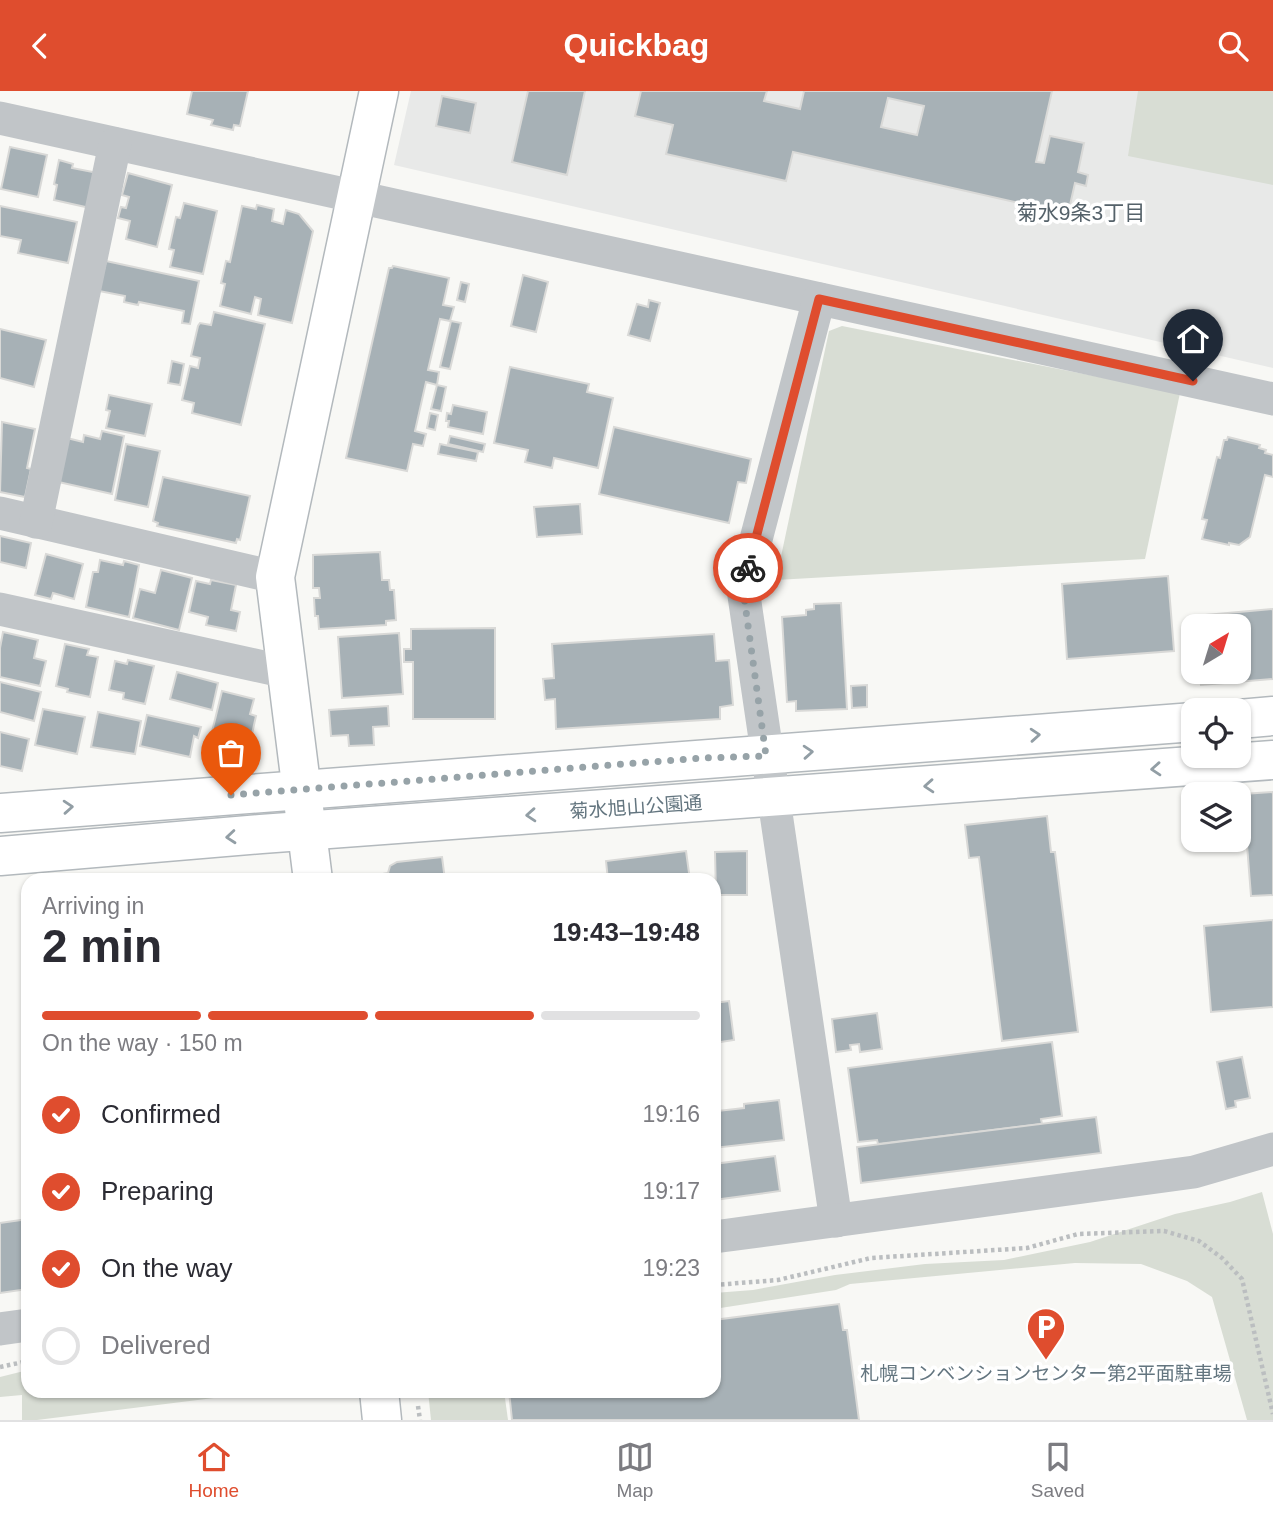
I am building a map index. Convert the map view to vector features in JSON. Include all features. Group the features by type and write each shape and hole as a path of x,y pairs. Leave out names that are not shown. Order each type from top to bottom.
{"street":[{"path":"312,873 275,577 379,91"},
{"path":"0,118 1273,399"},
{"path":"36,521 115,144"},
{"path":"819,299 743,589 836,1221"},
{"path":"0,513 275,577"},
{"path":"0,610 286,671"},
{"path":"1251,718 1273,716"},
{"path":"0,813 1181,723"},
{"name":"菊水旭山公園通","path":"0,856 1273,760"},
{"path":"721,1236 1194,1172 1273,1149"},
{"path":"0,1329 21,1326"},
{"path":"380,1398 382,1420"}],"path":[{"path":"721,1284 778,1280 871,1258 1027,1248 1078,1234 1164,1231 1199,1241 1222,1258 1242,1279 1273,1414"},
{"path":"0,1367 21,1362"}],"shaded area":[{"path":"411,91 1273,91 1273,368 394,165"},
{"path":"1138,91 1273,91 1273,185 1128,156"},
{"path":"842,326 1180,393 1145,559 776,580 829,331"},
{"path":"1262,1192 1273,1234 1273,1420 1247,1420 1212,1297 1187,1281 1141,1264 1075,1263 850,1284 836,1290 721,1308 721,1292 925,1264 1004,1260 1090,1242 1175,1214"},
{"path":"21,1372 21,1395 0,1397 0,1377"},
{"path":"22,1398 215,1398 37,1420 22,1420"},
{"path":"429,1398 505,1398 508,1420 431,1420"}],"building":[{"path":"192,91 248,91 240,126 234,125 233,130 211,125 213,120 187,114"},
{"path":"528,91 585,91 567,175 512,162"},
{"path":"641,91 767,91 764,101 800,109 804,91 1052,91 1036,162 1044,163 1050,136 1084,143 1078,172 1088,175 1086,186 1075,183 1068,214 793,152 786,181 666,154 673,125 635,116","holes":["888,98 924,106 917,135 881,127"]},
{"path":"442,96 476,103 470,133 436,126"},
{"path":"10,147 47,155 38,197 1,189"},
{"path":"59,160 73,164 72,168 98,173 90,208 54,200"},
{"path":"128,173 172,185 157,247 126,239 130,221 118,218 121,207 126,208 129,197 122,195"},
{"path":"184,203 217,211 203,274 170,267 174,250 169,249 176,217 180,218"},
{"path":"257,205 274,209 272,221 283,224 286,210 299,214 313,231 292,323 258,315 261,299 255,297 251,314 220,306 225,284 221,283 226,261 230,262 242,206 256,209"},
{"path":"0,206 77,222 68,263 18,253 21,240 0,236"},
{"path":"106,261 199,281 190,324 182,323 184,311 139,302 138,305 124,302 125,296 99,291"},
{"path":"393,266 449,278 443,305 454,307 450,321 440,319 428,370 439,372 437,385 426,382 415,431 426,434 423,446 413,444 407,471 346,458 389,268"},
{"path":"523,275 548,282 536,332 511,326"},
{"path":"461,282 469,284 465,302 457,300"},
{"path":"649,300 660,303 650,341 628,335 637,304 648,307"},
{"path":"214,312 265,324 241,425 192,413 194,403 182,400 190,366 198,368 200,358 191,356 198,326 200,323 211,325"},
{"path":"451,321 461,323 450,369 440,367"},
{"path":"0,329 46,340 34,387 0,378"},
{"path":"172,361 184,364 180,385 168,383"},
{"path":"510,367 589,384 587,392 613,398 598,468 554,458 552,468 525,462 528,450 494,443"},
{"path":"437,385 446,387 441,411 431,409"},
{"path":"109,395 152,404 145,436 106,428 110,411 106,410"},
{"path":"453,405 487,412 483,434 448,427 447,413 451,414"},
{"path":"430,413 438,415 435,430 427,428"},
{"path":"2,422 35,429 27,468 31,469 25,497 0,492"},
{"path":"614,427 751,459 746,483 738,482 729,523 599,494"},
{"path":"102,431 124,436 112,494 54,481 63,437 83,442 84,435 100,439"},
{"path":"450,436 485,444 483,452 448,444"},
{"path":"1228,437 1260,445 1259,448 1266,450 1265,453 1273,455 1273,477 1265,475 1250,537 1239,545 1202,539 1207,520 1202,519 1217,457 1220,458 1224,440"},
{"path":"126,444 160,451 148,507 115,500"},
{"path":"440,444 478,452 476,461 438,454"},
{"path":"163,477 250,496 240,540 237,539 236,543 157,526 158,523 153,521"},
{"path":"580,504 582,534 537,537 534,507"},
{"path":"0,536 31,543 26,568 0,562"},
{"path":"380,552 382,580 389,580 390,590 394,590 396,620 386,621 386,625 319,629 314,598 320,598 319,588 313,588 313,555"},
{"path":"46,554 83,564 74,599 53,593 51,599 35,595"},
{"path":"100,560 139,565 129,617 86,607 93,572 98,572"},
{"path":"161,570 192,578 179,630 133,618 140,589 155,593"},
{"path":"1168,576 1174,651 1067,659 1062,584"},
{"path":"211,580 236,585 231,610 240,612 236,631 206,625 208,617 189,612 196,581 210,584"},
{"path":"841,603 847,709 796,711 796,701 787,702 782,617 806,615 806,610 814,609 814,604"},
{"path":"1273,609 1273,679 1251,681 1251,614 1217,614"},
{"path":"495,628 495,719 413,719 413,662 404,662 404,649 411,649 411,629"},
{"path":"3,632 38,640 34,658 46,661 40,686 0,677"},
{"path":"399,633 403,694 342,698 338,637"},
{"path":"714,634 716,661 729,660 733,705 720,707 720,719 556,729 555,699 545,700 543,679 554,678 552,644"},
{"path":"65,644 89,649 87,655 98,657 90,697 67,692 68,689 56,686"},
{"path":"128,660 154,666 145,704 123,699 124,693 109,690 115,661 127,664"},
{"path":"177,672 218,683 212,710 170,699"},
{"path":"0,682 41,692 34,721 0,712"},
{"path":"867,685 867,707 852,708 851,686"},
{"path":"222,691 254,699 250,714 256,716 248,752 240,756 208,748"},
{"path":"388,706 389,726 373,727 374,745 349,746 348,735 331,736 329,710"},
{"path":"43,709 85,717 77,754 35,745"},
{"path":"98,712 141,721 135,754 91,747"},
{"path":"147,715 201,727 198,738 194,736 190,757 140,746"},
{"path":"0,732 29,739 22,771 0,766"},
{"path":"1273,792 1273,895 1251,896 1248,852 1251,852 1251,793"},
{"path":"1047,816 1051,852 1055,852 1078,1032 1002,1041 979,857 969,858 965,825"},
{"path":"686,851 689,873 607,873 606,861"},
{"path":"747,851 747,895 721,895 721,873 715,873 715,852"},
{"path":"442,857 444,873 388,873 390,866 397,862"},
{"path":"1273,920 1273,1007 1211,1012 1204,926"},
{"path":"729,1001 734,1040 721,1042 721,1002"},
{"path":"877,1013 882,1049 860,1052 859,1044 850,1045 851,1050 836,1052 832,1019"},
{"path":"1052,1042 1062,1116 1041,1119 1042,1124 878,1144 877,1140 858,1142 848,1068"},
{"path":"1242,1057 1250,1098 1235,1101 1236,1107 1226,1109 1217,1062"},
{"path":"779,1100 784,1140 721,1147 721,1111 744,1108 744,1104"},
{"path":"1096,1117 1101,1153 861,1183 857,1147"},
{"path":"775,1156 780,1191 721,1199 721,1163"},
{"path":"21,1220 21,1290 0,1293 0,1223"},
{"path":"839,1304 843,1330 847,1330 859,1420 512,1420 510,1398 721,1398 721,1319"}],"way so far":[{"path":"231,795 322,790 701,758 766,756 743,589 748,568"}],"place":[{"name":"札幌コンベンションセンター第2平面駐車場","path":"1046,1361"}],"district":[{"name":"菊水9条3丁目","path":"1081,212"}],"route":[{"path":"748,568 819,299 1193,381"}]}
